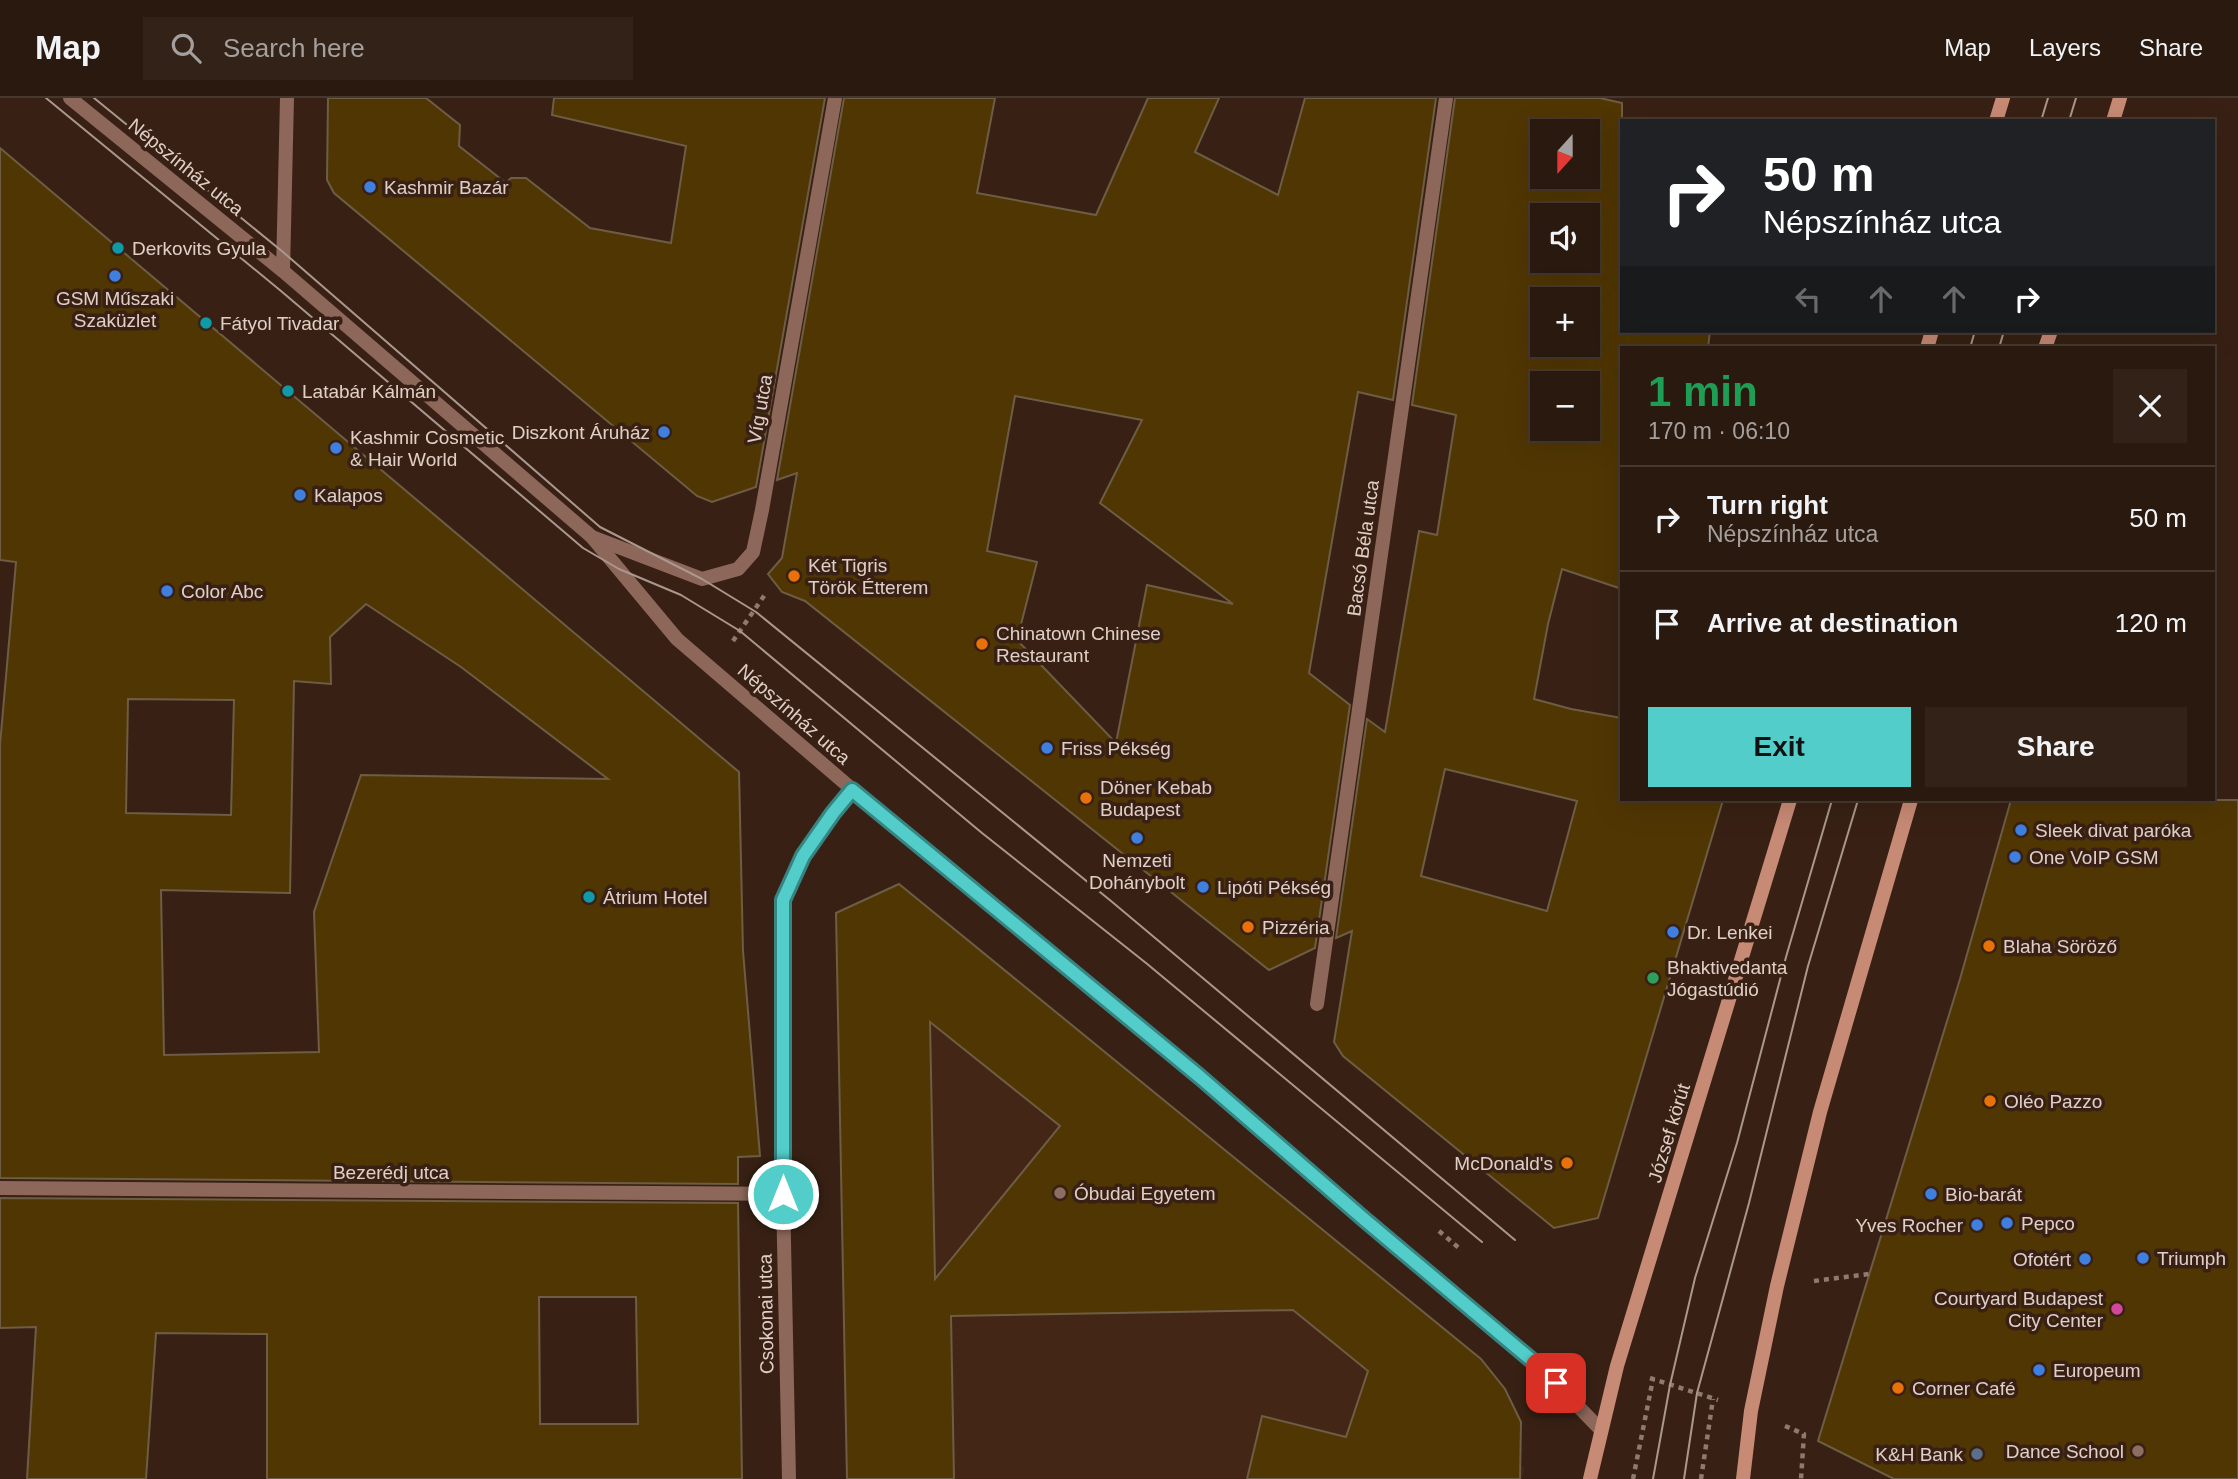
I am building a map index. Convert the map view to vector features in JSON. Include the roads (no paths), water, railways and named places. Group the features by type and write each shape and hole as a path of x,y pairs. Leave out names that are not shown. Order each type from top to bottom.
{"main road":[{"path":"1997,119 2003,98"},
{"path":"2114,119 2120,98"},
{"name":"József körút","path":"1590,1479 1617,1366 1790,801"},
{"path":"1744,1479 1751,1411 1777,1286 1820,1112 1911,801"}],"street":[{"name":"Népszínház utca","path":"70,98 283,271 592,537 677,639 852,790 1200,1077 1541,1368 1601,1430"},
{"path":"283,271 287,98"},
{"name":"Víg utca","path":"592,537 702,579 737,569 753,552 835,98"},
{"name":"Bacsó Béla utca","path":"1317,1004 1446,98"},
{"name":"Csokonai utca","path":"789,1479 783,1194 783,900 803,856 852,790"},
{"name":"Bezerédj utca","path":"0,1188 783,1194"}],"tram line":[{"path":"46,98 281,291 583,548 619,569 681,595 740,631 982,833 1146,963 1482,1242"},
{"path":"94,98 283,252 600,527 702,579 756,612 1111,901 1515,1240"},
{"path":"2042,119 2048,98"},
{"path":"2070,119 2076,98"},
{"path":"1971,346 1974,333"},
{"path":"2000,346 2003,333"},
{"path":"1653,1479 1670,1385 1695,1278 1737,1143 1786,957 1832,801"},
{"path":"1684,1479 1697,1393 1749,1203 1808,966 1858,801"}],"place":[{"name":"Kashmir Bazár","path":"370,187"},
{"name":"Derkovits Gyula","path":"118,248"},
{"name":"GSM Műszaki Szaküzlet","path":"115,276"},
{"name":"Fátyol Tivadar","path":"206,323"},
{"name":"Latabár Kálmán","path":"288,391"},
{"name":"Diszkont Áruház","path":"664,432"},
{"name":"Kashmir Cosmetic & Hair World","path":"336,448"},
{"name":"Kalapos","path":"300,495"},
{"name":"Két Tigris Török Étterem","path":"794,576"},
{"name":"Color Abc","path":"167,591"},
{"name":"Chinatown Chinese Restaurant","path":"982,644"},
{"name":"Friss Pékség","path":"1047,748"},
{"name":"Döner Kebab Budapest","path":"1086,798"},
{"name":"Sleek divat paróka","path":"2021,830"},
{"name":"Nemzeti Dohánybolt","path":"1137,838"},
{"name":"One VoIP GSM","path":"2015,857"},
{"name":"Lipóti Pékség","path":"1203,887"},
{"name":"Átrium Hotel","path":"589,897"},
{"name":"Pizzéria","path":"1248,927"},
{"name":"Dr. Lenkei","path":"1673,932"},
{"name":"Blaha Söröző","path":"1989,946"},
{"name":"Bhaktivedanta Jógastúdió","path":"1653,978"},
{"name":"Oléo Pazzo","path":"1990,1101"},
{"name":"McDonald's","path":"1567,1163"},
{"name":"Óbudai Egyetem","path":"1060,1193"},
{"name":"Bio-barát","path":"1931,1194"},
{"name":"Pepco","path":"2007,1223"},
{"name":"Yves Rocher","path":"1977,1225"},
{"name":"Triumph","path":"2143,1258"},
{"name":"Ofotért","path":"2085,1259"},
{"name":"Courtyard Budapest City Center","path":"2117,1309"},
{"name":"Europeum","path":"2039,1370"},
{"name":"Corner Café","path":"1898,1388"},
{"name":"Dance School","path":"2138,1451"},
{"name":"K&H Bank","path":"1977,1454"}]}
